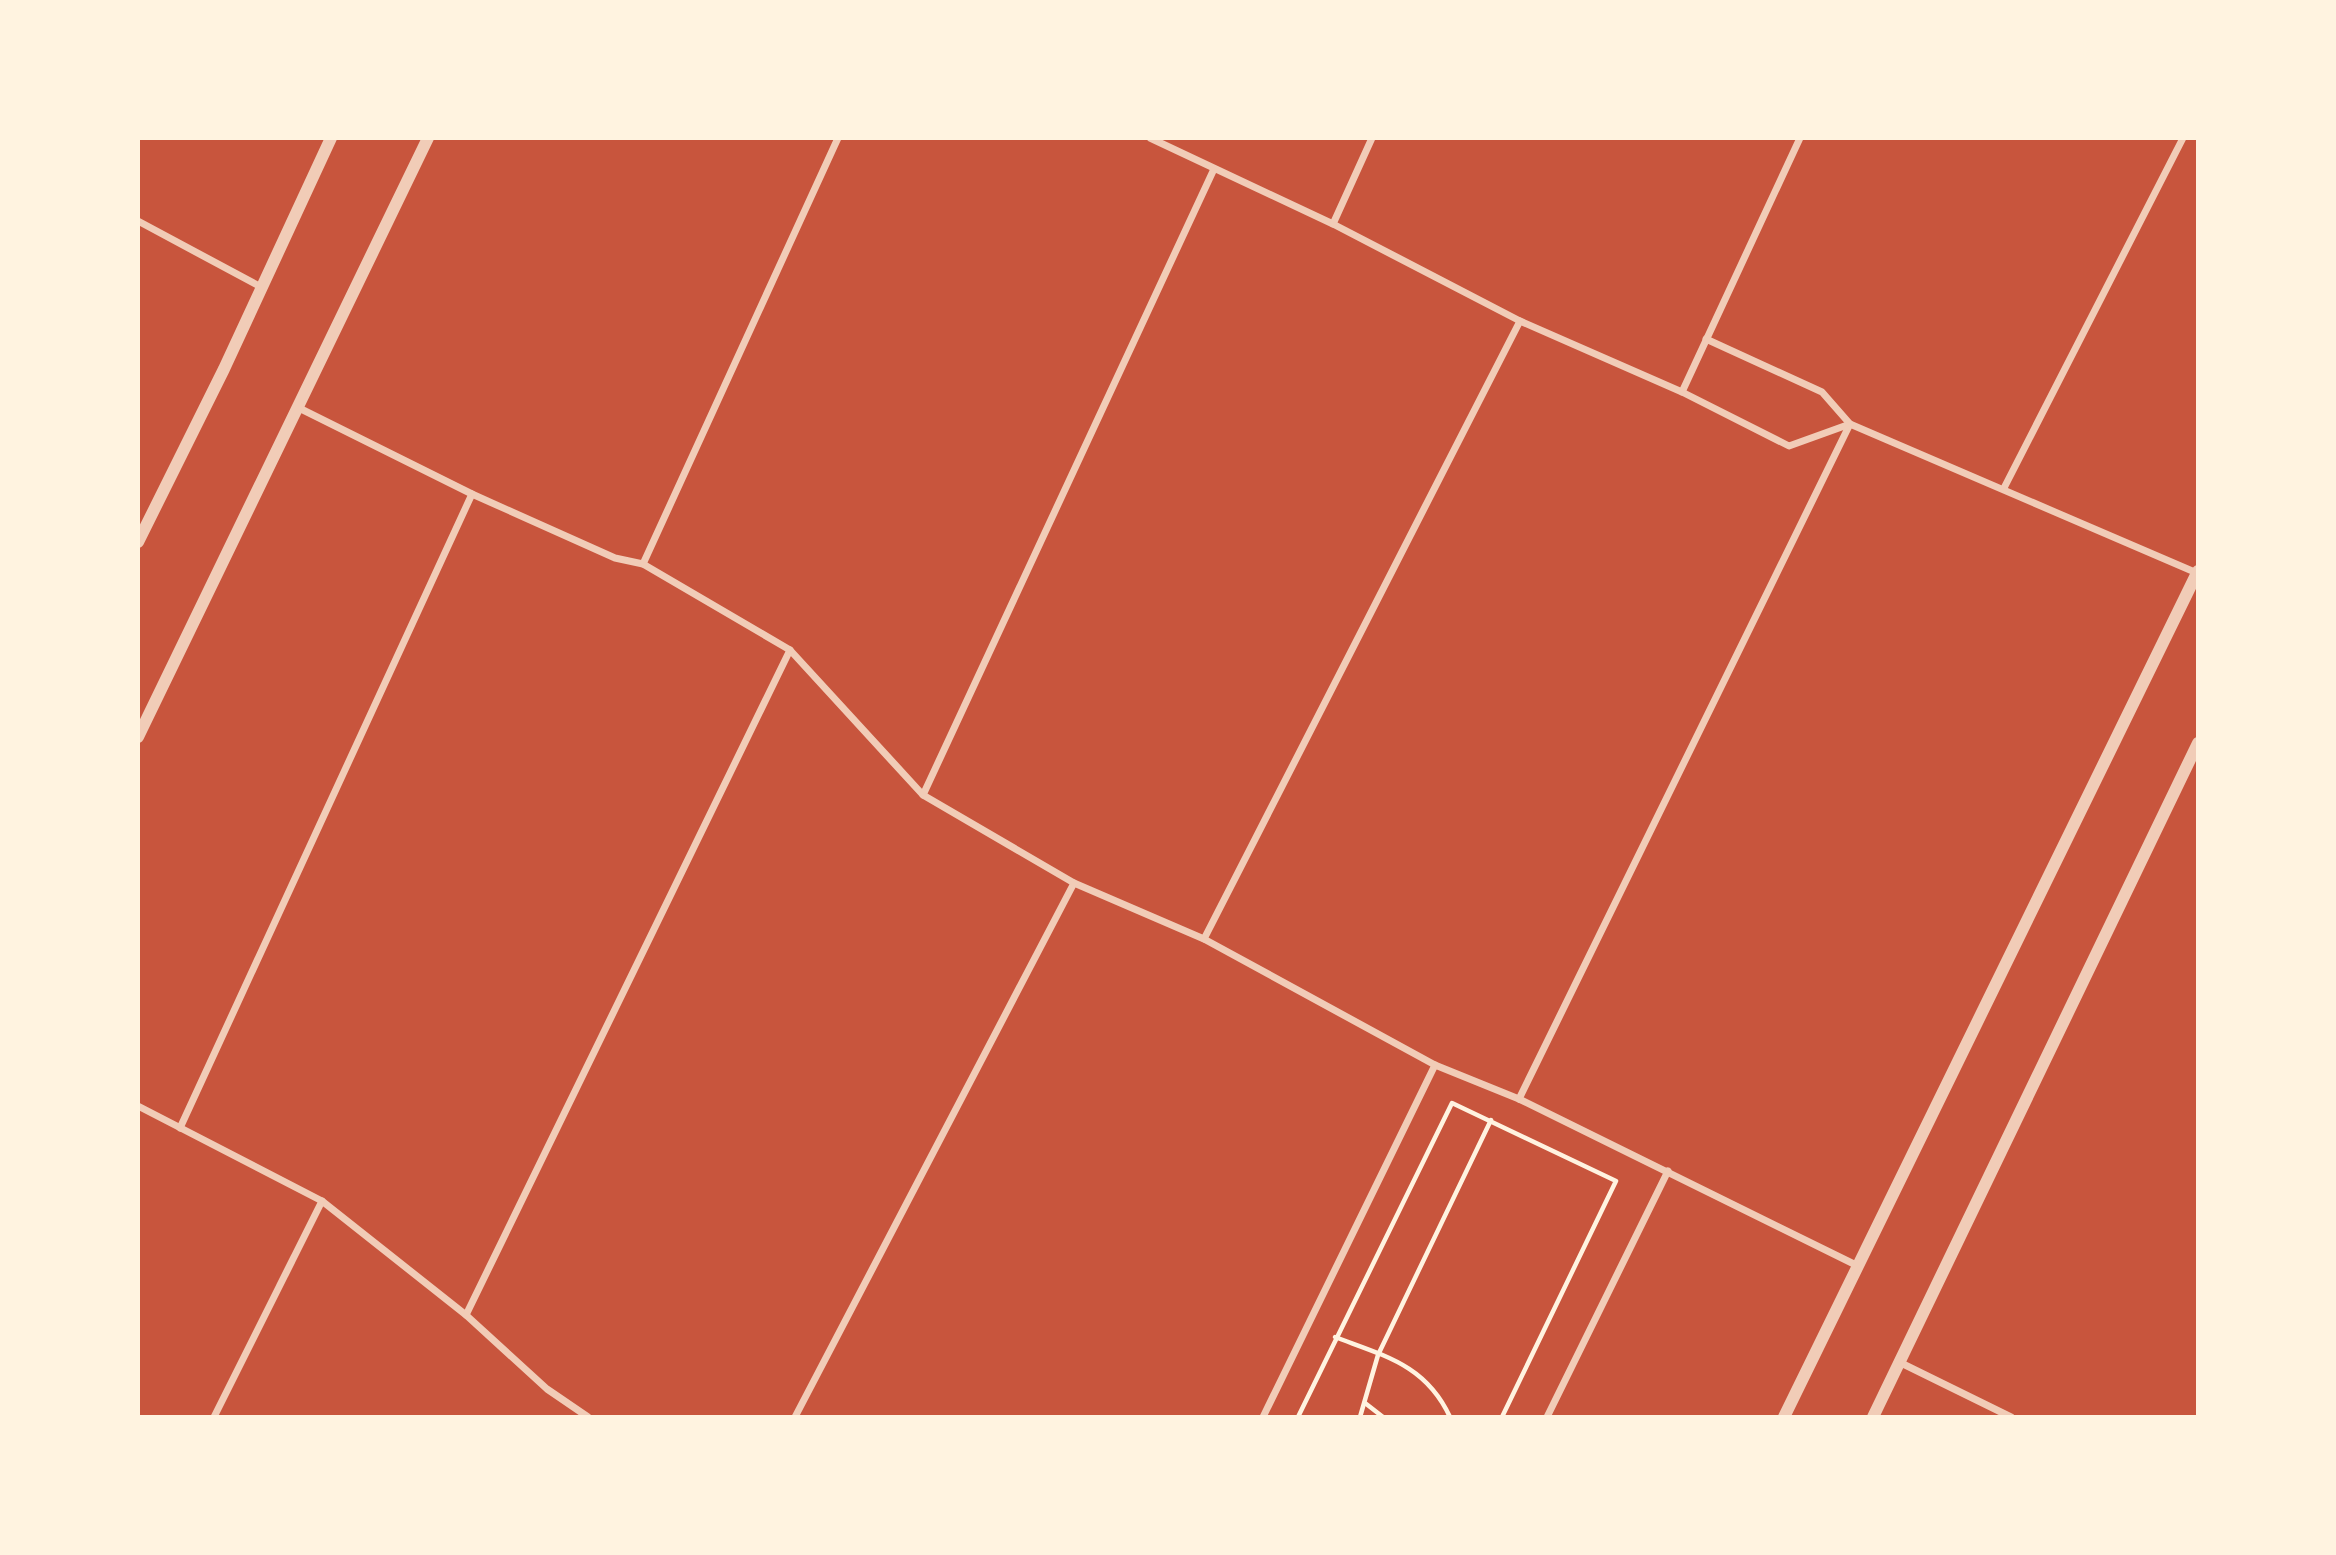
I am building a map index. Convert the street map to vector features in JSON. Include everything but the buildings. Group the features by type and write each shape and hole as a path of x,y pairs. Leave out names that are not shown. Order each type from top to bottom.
{"street":[{"path":"138,542 331,138"},
{"path":"138,737 428,138"},
{"path":"643,564 838,138"},
{"path":"1150,138 1333,224 1520,321 1682,392 1789,446 1850,424"},
{"path":"1333,224 1372,138"},
{"path":"1682,392 1800,138"},
{"path":"2004,488 2183,138"},
{"path":"923,795 1214,169"},
{"path":"138,221 261,287"},
{"path":"1204,939 1520,321"},
{"path":"1706,339 1822,392 1850,424 2197,572 1784,1417"},
{"path":"297,407 472,494 615,558 643,564 790,650 923,795 1074,883 1204,939 1435,1065 1519,1099 1858,1266"},
{"path":"1519,1099 1850,424"},
{"path":"180,1128 472,494"},
{"path":"466,1315 790,650"},
{"path":"1873,1417 2198,743"},
{"path":"795,1417 1074,883"},
{"path":"1263,1417 1435,1065"},
{"path":"138,1106 322,1201 466,1315 547,1389 588,1417"},
{"path":"1547,1417 1668,1171"},
{"path":"214,1417 322,1201"},
{"path":"1899,1362 2011,1417"}],"path":[{"path":"1360,1417 1378,1355 1503,1093"},
{"path":"1298,1417 1452,1103 1616,1181 1502,1417"},
{"path":"1308,1327 1416,1370 1441,1398 1450,1417"},
{"path":"1365,1403 1383,1417"}]}
